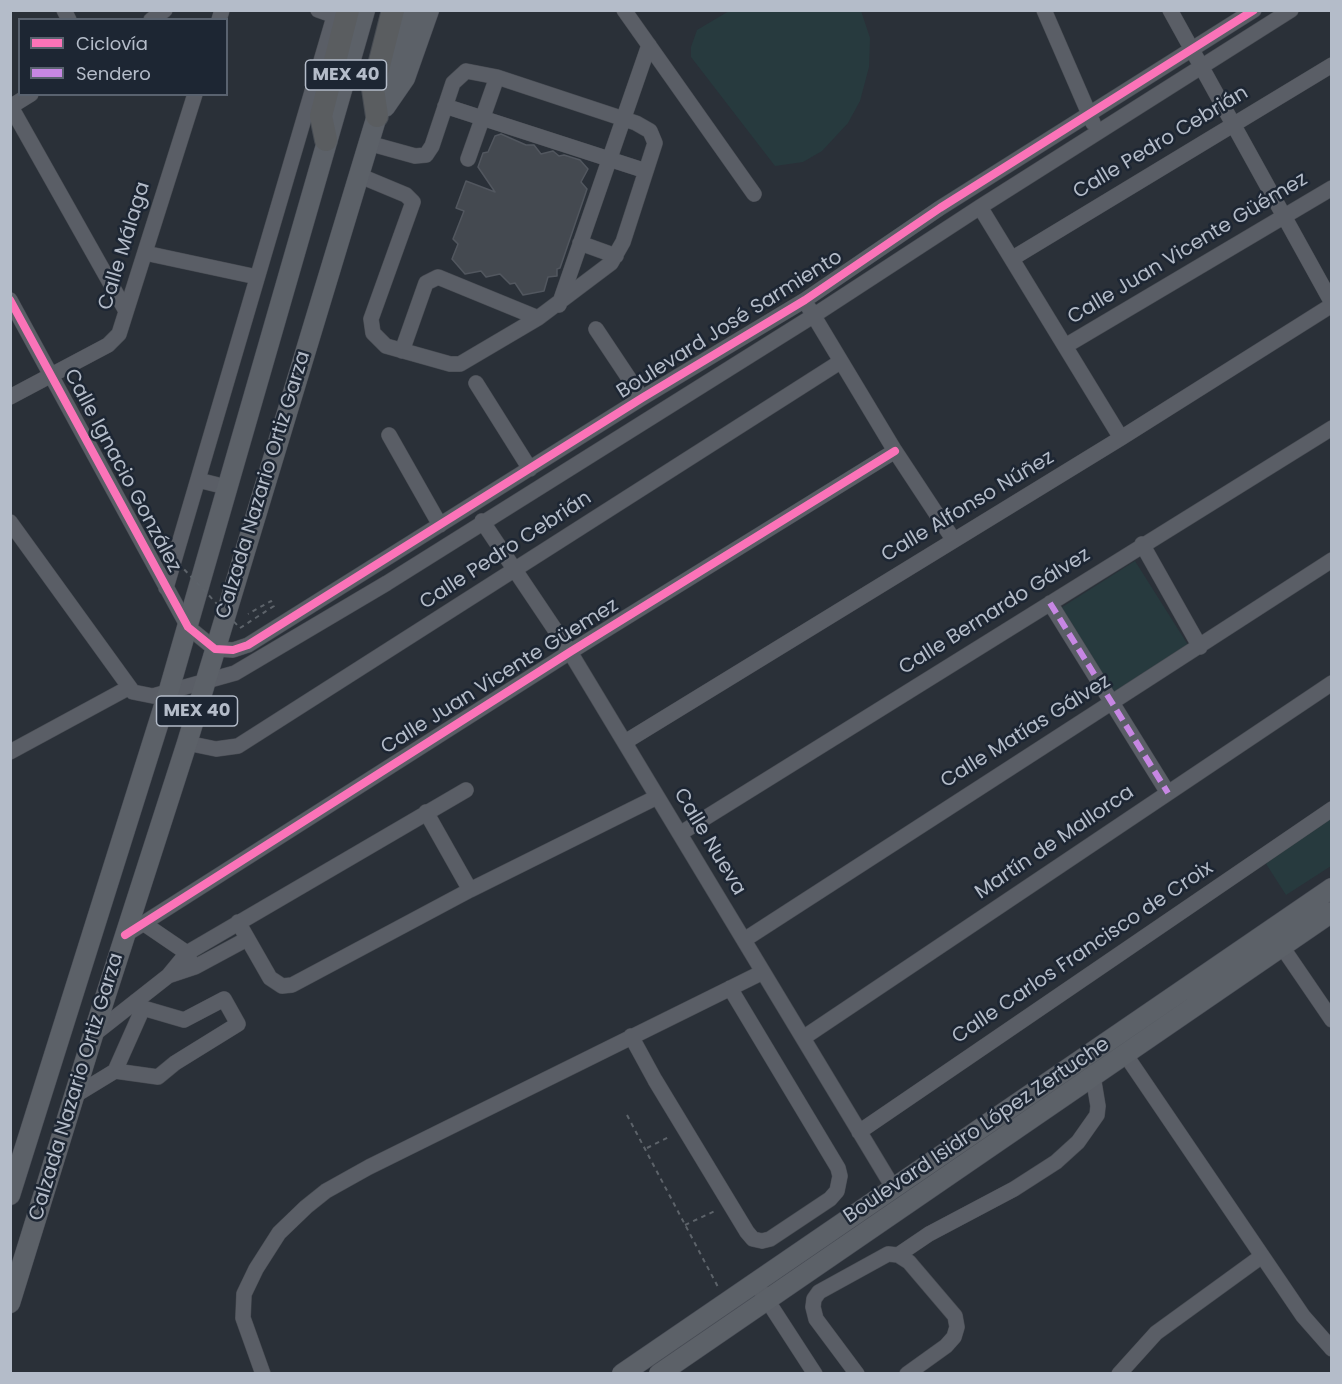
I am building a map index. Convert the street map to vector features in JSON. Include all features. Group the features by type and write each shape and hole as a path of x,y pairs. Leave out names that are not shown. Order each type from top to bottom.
{"highway":[{"path":"377,116 373,89 393,10"},
{"path":"326,140 321,116 340,12"}],"main road":[{"name":"Calzada Nazario Ortiz Garza","path":"10,1195 188,627 226,487 365,10"},
{"path":"326,140 342,122 350,106 380,10"},
{"name":"Calzada Nazario Ortiz Garza","path":"10,1303 206,682 408,10"},
{"path":"377,116 405,78 429,15"},
{"name":"Boulevard Isidro López Zertuche","path":"662,1373 1125,1054 1276,938 1332,888"},
{"name":"Boulevard Isidro López Zertuche","path":"622,1374 1082,1059 1276,938 1332,912"},
{"path":"1082,1059 1093,1076"}],"street":[{"path":"166,588 257,277 340,12 318,10"},
{"path":"624,10 754,194"},
{"path":"1044,10 1088,115 1098,131"},
{"path":"1170,10 1332,304"},
{"name":"Boulevard José Sarmiento","path":"215,649 233,650 248,645 642,398 805,300 940,208 1254,10"},
{"name":"Boulevard José Sarmiento","path":"128,688 145,696 206,682 249,666 387,583 482,521 813,316 1098,131 1291,10"},
{"path":"559,305 649,45"},
{"name":"Calle Pedro Cebrián","path":"1013,258 1332,65"},
{"path":"358,175 406,195 413,202 371,319 371,327 377,340 386,346 402,351 450,364 460,364 559,305 605,269 616,256 646,171 655,138 650,131 622,118 497,77 466,71 453,83 432,146 426,155 415,156 368,143"},
{"path":"468,159 497,77"},
{"path":"28,96 11,107 126,311"},
{"name":"Calle Málaga","path":"10,397 114,341 126,311 194,96"},
{"path":"445,106 646,171"},
{"name":"Calle Juan Vicente Güémez","path":"1067,345 1332,188"},
{"path":"980,207 1067,345 1121,438"},
{"path":"580,243 616,256"},
{"path":"145,253 257,277"},
{"path":"402,351 426,283 438,277 538,318"},
{"name":"Calle Ignacio González","path":"10,300 188,627 215,649"},
{"path":"805,300 895,451 953,539"},
{"name":"Calle Alfonso Núñez","path":"625,741 1121,438 1332,304"},
{"path":"597,329 642,398"},
{"name":"Calle Pedro Cebrián","path":"187,743 216,749 238,746 840,362"},
{"path":"476,383 530,469"},
{"name":"Calle Bernardo Gálvez","path":"681,833 1142,544 1332,428"},
{"path":"389,435 440,525"},
{"name":"Calle Juan Vicente Güemez","path":"125,935 570,652 895,451"},
{"path":"198,480 226,487"},
{"name":"Calle Nueva","path":"482,521 570,652 625,741 894,1189"},
{"path":"10,522 128,688 10,752"},
{"path":"1142,544 1200,647"},
{"name":"Calle Matías Gálvez","path":"744,940 1332,560"},
{"path":"375,566 387,583"},
{"path":"1050,603 1168,793"},
{"name":"Martín de Mallorca","path":"803,1038 1332,683"},
{"path":"93,1035 140,1004 168,976 238,922 465,790"},
{"path":"238,922 274,983 282,986 292,985 470,890 657,797"},
{"name":"Calle Carlos Francisco de Croix","path":"859,1132 1332,809"},
{"path":"426,812 470,890"},
{"path":"143,923 191,960"},
{"path":"1276,938 1332,1020"},
{"path":"191,960 247,939"},
{"path":"263,1374 243,1318 244,1294 255,1269 279,1233 326,1191 369,1167 763,972"},
{"path":"631,1036 747,1232 753,1239 762,1241 830,1199 837,1191 840,1176 838,1168 730,988"},
{"path":"115,1071 158,1077 175,1063 238,1024 224,999 184,1020 140,1004"},
{"path":"74,1096 115,1071 140,1004"},
{"path":"1125,1054 1303,1316 1332,1349"},
{"path":"898,1255 929,1233 1014,1189 1056,1162 1092,1125 1098,1106 1093,1076"},
{"path":"857,1374 816,1319 813,1307 819,1292 888,1254 898,1255 909,1262 955,1316 957,1327 954,1337 946,1346 907,1374"},
{"path":"797,1255 819,1292"},
{"path":"1119,1374 1155,1333 1262,1256"},
{"path":"756,1283 815,1374"},
{"path":"652,1353 662,1373"}],"path":[{"path":"178,563 240,628 274,606 271,601 248,615"},
{"path":"627,1115 726,1303"},
{"path":"645,1149 685,1130"},
{"path":"685,1225 730,1204"}],"green space":[{"path":"729,11 861,11 870,38 869,67 860,101 848,123 822,151 803,162 775,166 691,57 691,47 697,30"},
{"path":"1135,561 1188,645 1109,696 1056,611"},
{"path":"1331,816 1331,866 1286,895 1263,859"}],"building":[{"path":"501,134 526,145 534,145 541,154 553,151 559,156 564,155 580,160 588,169 581,182 587,189 560,268 557,269 557,276 548,277 544,291 523,295 515,283 510,284 500,274 486,277 481,271 465,274 452,259 458,244 453,239 464,211 456,208 466,181 495,192 478,167 483,153 488,152 495,136"}],"marked path":[{"path":"1050,603 1168,793"}],"cycle path":[{"path":"10,300 188,627 215,649 233,650 248,645 642,398 805,300 940,208 1254,10"},
{"path":"125,935 570,652 895,451"}]}
